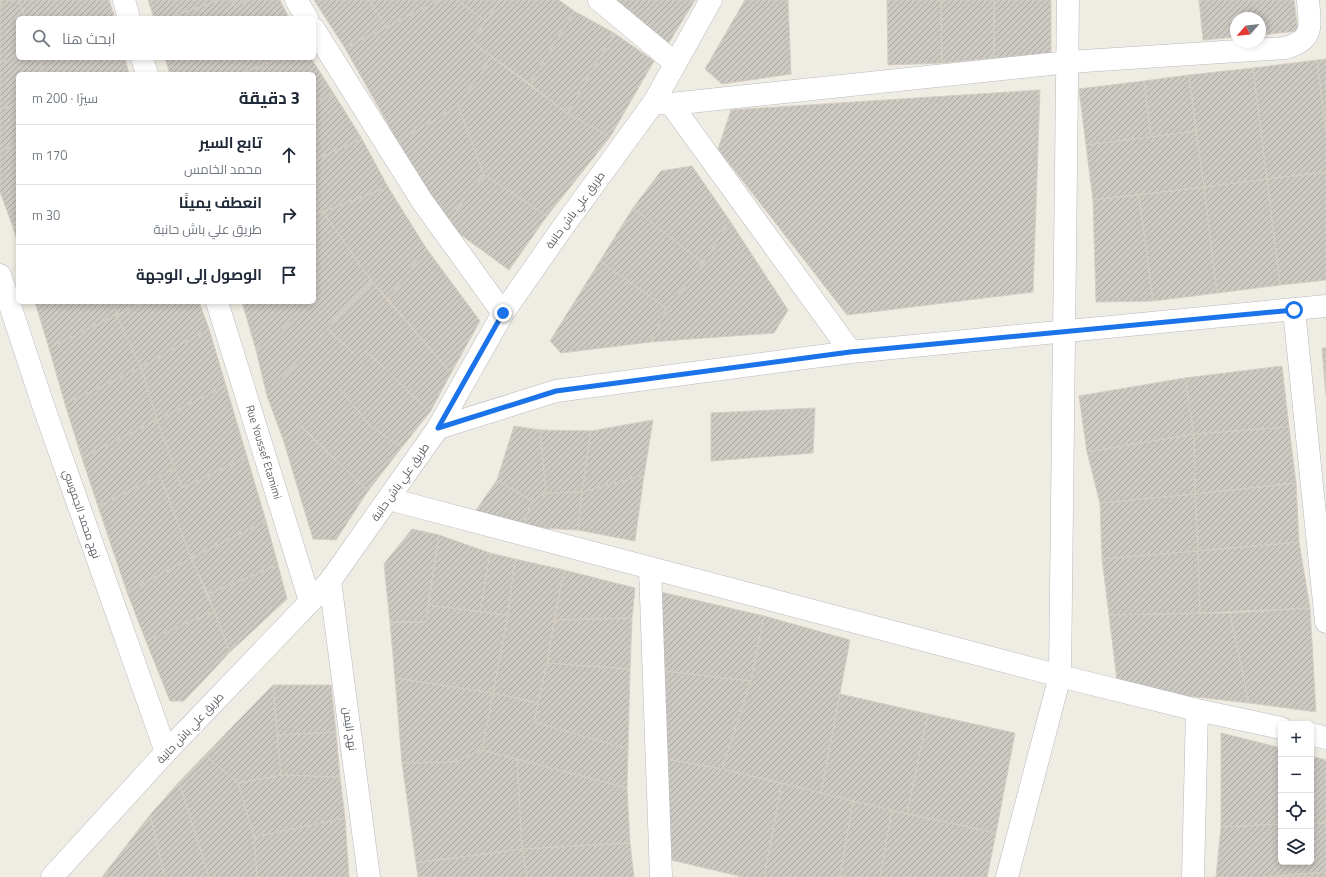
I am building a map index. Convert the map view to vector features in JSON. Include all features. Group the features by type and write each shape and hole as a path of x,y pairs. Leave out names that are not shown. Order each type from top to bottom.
{"street":[{"path":"124,0 128,16"},
{"path":"296,0 306,16"},
{"path":"599,0 675,63"},
{"name":"طريق علي باش حانبة","path":"52,877 166,752 330,581 389,500 438,428 503,313 562,227 663,103 675,63 711,0"},
{"path":"1008,877 1060,676 1069,62 1068,0"},
{"path":"663,103 1069,62 1285,48 1297,45 1306,38 1310,29 1308,0"},
{"path":"316,32 422,201 503,313"},
{"path":"142,60 146,72"},
{"path":"663,103 850,352"},
{"name":"نهج محمد الجموسي","path":"0,275 43,405 166,752"},
{"name":"Rue Youssef Etamimi","path":"218,304 310,601"},
{"path":"438,428 556,391 850,352 1064,333 1326,306"},
{"path":"1294,310 1326,622"},
{"path":"389,500 1060,676 1197,710 1278,727"},
{"path":"650,568 661,877"},
{"name":"نهج اليمن","path":"330,581 369,877"},
{"path":"1193,877 1197,710"},
{"path":"1314,735 1326,738"}],"building":[{"path":"0,0 12,0 0,5"},
{"path":"12,0 19,0 24,16 16,16 16,57 0,63 0,5"},
{"path":"19,0 109,0 114,15 112,16 24,16"},
{"path":"148,0 219,0 174,16 153,16"},
{"path":"219,0 231,0 234,6 249,0 280,0 288,16 174,16"},
{"path":"231,0 249,0 234,6"},
{"path":"314,0 369,0 386,27 345,48"},
{"path":"369,0 440,0 386,27"},
{"path":"440,0 457,0 486,21 472,42 492,57 458,105 398,142 345,48"},
{"path":"457,0 500,0 486,21"},
{"path":"500,0 559,0 574,11 530,84 472,42"},
{"path":"612,0 638,0 629,13"},
{"path":"638,0 695,0 667,46 629,13"},
{"path":"745,0 788,0 791,74 722,84 705,69"},
{"path":"887,0 941,0 942,63 888,65"},
{"path":"941,0 994,0 994,58 942,63"},
{"path":"994,0 1051,0 1051,53 994,58"},
{"path":"1199,0 1294,0 1298,31 1266,34 1266,12 1230,12 1230,38 1203,40"},
{"path":"574,11 614,33 567,113 530,84"},
{"path":"614,33 654,61 610,137 567,113"},
{"path":"16,57 16,60 40,60 43,72 16,72 16,104 0,110 0,63"},
{"path":"492,57 567,113 610,137 547,216 484,175 458,105"},
{"path":"1326,59 1326,134 1317,60"},
{"path":"40,60 126,60 128,72 43,72"},
{"path":"166,60 275,60 245,72 169,72"},
{"path":"275,60 312,60 334,94 316,101 316,72 246,72"},
{"path":"1317,60 1326,134 1326,172 1267,179 1253,68"},
{"path":"1253,68 1267,179 1204,187 1189,75"},
{"path":"1189,75 1196,131 1151,137 1144,81"},
{"path":"1144,81 1151,137 1086,145 1079,89"},
{"path":"1040,90 1033,292 847,315 718,149 731,110"},
{"path":"334,94 362,139 316,159 316,101"},
{"path":"16,104 16,146 0,151 0,110"},
{"path":"458,105 484,175 446,224 398,142"},
{"path":"1196,131 1204,187 1093,200 1086,145"},
{"path":"362,139 388,187 316,214 316,159"},
{"path":"16,145 16,226 13,227 0,192 0,151"},
{"path":"692,166 730,221 703,263 633,208 661,171"},
{"path":"1326,172 1326,280 1280,285 1267,179"},
{"path":"484,175 547,216 509,270 446,224"},
{"path":"1267,179 1280,285 1217,293 1204,187"},
{"path":"388,187 426,248 388,299 372,282 323,212"},
{"path":"1204,187 1217,293 1153,301 1139,195"},
{"path":"1139,195 1153,301 1096,302 1093,200"},
{"path":"633,208 703,263 667,309 600,261"},
{"path":"323,212 372,282 335,319 317,301 316,302 316,214"},
{"path":"730,221 788,310 774,333 650,342 667,309 703,263"},
{"path":"16,226 16,237 13,227"},
{"path":"426,248 480,321 451,373 388,299"},
{"path":"600,261 667,309 650,342 561,353 550,341"},
{"path":"372,282 451,373 430,412 366,351 359,359 327,328"},
{"path":"317,301 335,319 267,396 256,350 313,304 316,304"},
{"path":"36,304 114,304 116,315 49,348"},
{"path":"114,304 141,304 116,315"},
{"path":"141,304 200,304 209,329 141,367 116,315"},
{"path":"243,304 313,304 256,350"},
{"path":"116,315 141,367 65,404 49,348"},
{"path":"327,328 364,364 303,428 299,425 283,439 267,396"},
{"path":"209,329 226,386 157,420 141,367"},
{"path":"1322,348 1326,348 1326,395"},
{"path":"366,351 430,412 402,447 370,426 340,389 364,364 359,359"},
{"path":"1282,366 1289,427 1194,434 1185,378"},
{"path":"141,367 157,420 82,458 65,404"},
{"path":"1185,378 1194,434 1087,452 1079,396"},
{"path":"226,386 247,457 182,488 157,420"},
{"path":"340,389 370,426 402,447 368,491 303,428"},
{"path":"815,408 813,453 711,461 711,413"},
{"path":"157,420 175,469 98,506 82,458"},
{"path":"653,420 644,475 582,492 591,431"},
{"path":"299,425 368,491 336,540 313,539 283,439"},
{"path":"514,426 540,430 546,493 532,501 497,480"},
{"path":"1289,427 1296,483 1195,494 1194,434"},
{"path":"540,430 591,431 582,492 546,493"},
{"path":"1194,434 1195,494 1100,503 1087,452"},
{"path":"247,457 266,521 191,558 160,476 175,469 182,488"},
{"path":"644,475 635,541 578,530 582,492"},
{"path":"160,476 191,558 127,592 98,506"},
{"path":"497,480 532,501 522,527 472,516"},
{"path":"1296,483 1299,542 1198,551 1195,494"},
{"path":"582,492 578,530 522,527 532,501 546,493"},
{"path":"1195,494 1198,551 1102,559 1100,503"},
{"path":"266,521 278,565 208,594 191,558"},
{"path":"412,529 439,535 426,622 390,622 384,564"},
{"path":"439,535 490,553 480,612 428,605"},
{"path":"1299,542 1310,608 1200,613 1198,551"},
{"path":"1198,551 1200,613 1109,615 1102,559"},
{"path":"490,553 515,559 508,615 480,612"},
{"path":"191,558 214,611 146,641 127,592"},
{"path":"515,559 564,570 538,703 493,693 508,615"},
{"path":"278,565 287,599 230,652 208,594"},
{"path":"564,570 635,588 632,618 554,620"},
{"path":"661,592 764,616 751,681 664,671"},
{"path":"428,605 508,615 493,693 395,678 390,622 426,622"},
{"path":"1310,608 1316,712 1249,703 1230,613"},
{"path":"214,611 230,652 184,701 170,701 146,641"},
{"path":"1230,613 1249,703 1118,688 1109,615"},
{"path":"764,616 850,640 821,793 722,769 751,681"},
{"path":"632,618 630,669 547,663 554,620"},
{"path":"547,663 630,669 628,749 534,722"},
{"path":"664,671 751,681 722,769 661,758"},
{"path":"395,678 493,693 482,750 455,762 402,763"},
{"path":"273,685 331,685 336,732 277,735"},
{"path":"273,685 281,775 238,783 205,755"},
{"path":"493,693 538,703 534,722 628,749 627,788 482,750"},
{"path":"840,694 928,714 907,814 821,793"},
{"path":"928,714 1015,733 996,833 907,814"},
{"path":"336,732 340,777 281,775 277,735"},
{"path":"1221,733 1278,747 1278,824 1221,827"},
{"path":"482,750 517,759 522,849 416,863 402,763 455,762"},
{"path":"205,755 238,783 254,837 257,877 209,877 179,782"},
{"path":"1314,757 1326,760 1326,823 1314,823"},
{"path":"661,758 722,769 782,783 764,877 743,877 671,860"},
{"path":"517,759 627,788 630,843 522,849"},
{"path":"281,775 340,777 345,818 254,837 238,783"},
{"path":"179,782 209,877 165,877 150,815"},
{"path":"782,783 853,801 840,877 764,877"},
{"path":"853,801 892,810 880,877 840,877"},
{"path":"892,810 996,833 987,877 880,877"},
{"path":"150,815 165,877 102,877"},
{"path":"345,818 349,877 257,877 254,837"},
{"path":"1314,823 1326,823 1326,872 1264,877 1216,877 1221,827 1278,824 1278,865 1314,865"},
{"path":"630,843 634,877 527,877 522,849"},
{"path":"522,849 527,877 418,877 416,863"},
{"path":"1326,872 1326,877 1264,877"}],"route":[{"path":"503,313 438,428 556,391 850,352 1064,333 1294,310"}]}
